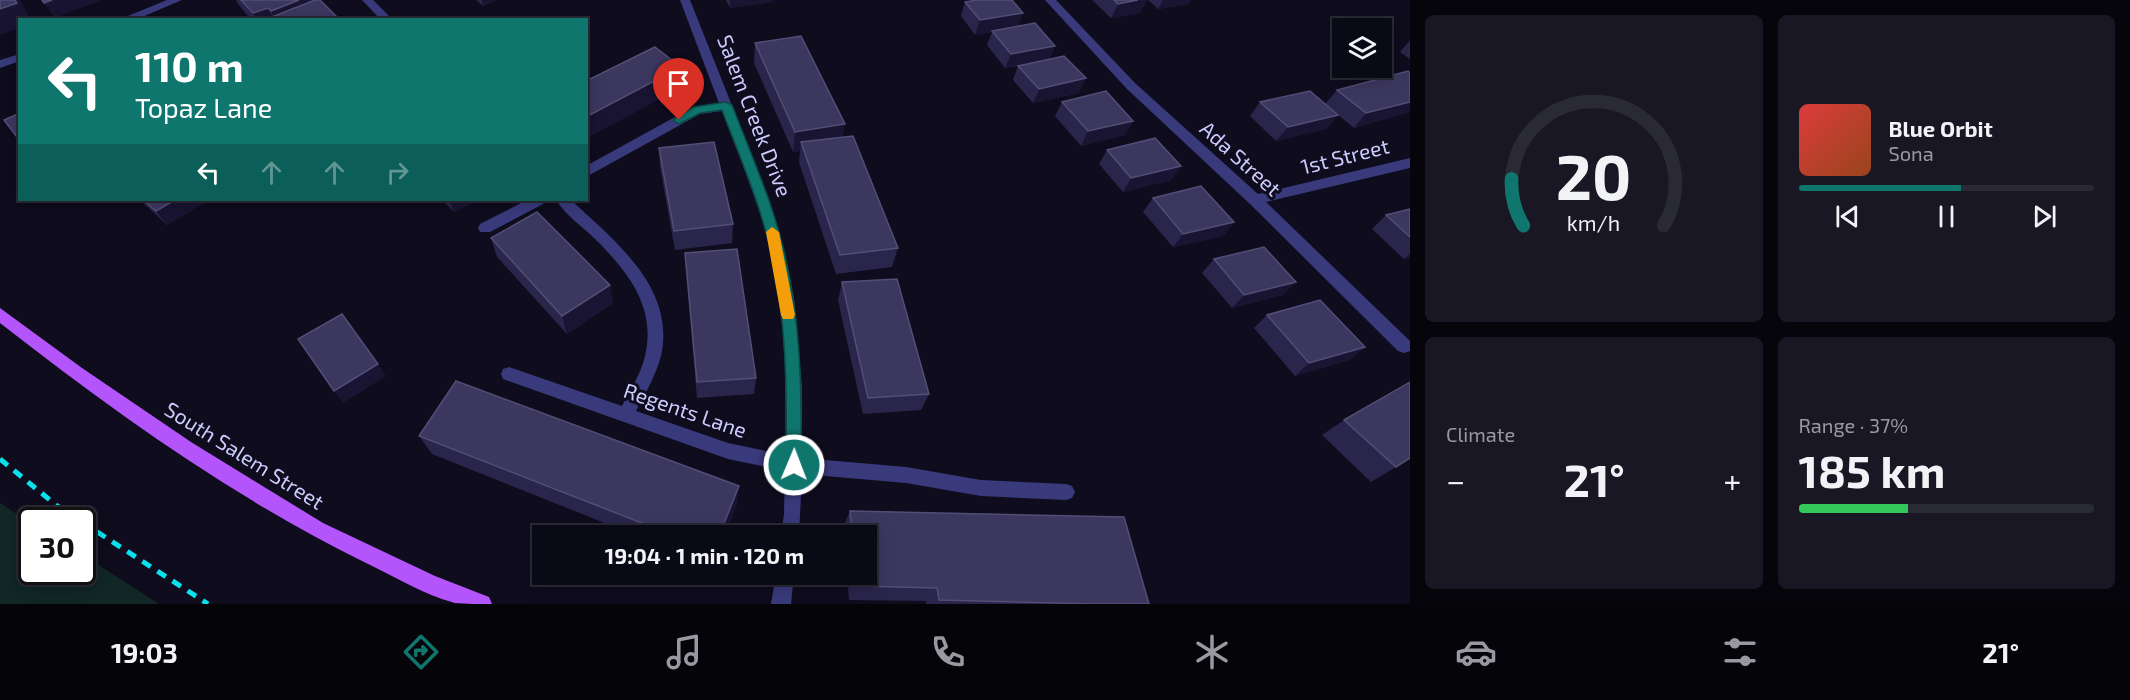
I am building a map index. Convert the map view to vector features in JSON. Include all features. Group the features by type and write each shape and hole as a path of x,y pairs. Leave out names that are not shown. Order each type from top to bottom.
{"main road":[{"name":"South Salem Street","path":"0,314 76,373 185,448 317,529 430,584 482,604"}],"street":[{"path":"128,18 177,0"},
{"path":"368,0 386,18"},
{"name":"Salem Creek Drive","path":"685,0 763,201 787,298 794,388 794,465 791,525"},
{"name":"Ada Street","path":"1050,0 1131,86 1255,200 1404,346"},
{"path":"0,64 18,58"},
{"path":"588,171 698,110 726,105"},
{"name":"1st Street","path":"1255,200 1410,163"},
{"path":"485,228 536,201"},
{"path":"564,201 636,273 648,293 655,317 653,356 626,414"},
{"name":"Regents Lane","path":"509,374 728,451 761,460 906,475 981,488 1066,492"},
{"path":"781,604 784,585"}],"green space":[{"path":"0,503 18,515 18,585 96,585 96,563 159,604 0,604"}],"building":[{"path":"0,0 15,0 17,3 0,9"},
{"path":"241,0 299,0 271,11 268,8 253,13"},
{"path":"320,0 338,18 276,18 274,16"},
{"path":"1012,0 1023,13 980,20 965,2"},
{"path":"1114,0 1138,0 1118,4"},
{"path":"1035,23 1055,46 1011,54 992,31"},
{"path":"801,36 845,124 795,132 755,43"},
{"path":"655,47 681,67 588,116 588,80"},
{"path":"1064,56 1086,78 1039,89 1018,66"},
{"path":"1408,71 1410,73 1410,102 1366,113 1337,90 1382,78 1392,78 1392,75"},
{"path":"1106,91 1133,121 1088,131 1062,102"},
{"path":"1310,91 1338,115 1288,127 1260,102"},
{"path":"18,114 18,138 4,120"},
{"path":"853,136 898,248 840,255 801,142"},
{"path":"1155,138 1181,166 1131,178 1107,150"},
{"path":"714,142 733,224 674,231 659,148"},
{"path":"1201,186 1234,222 1183,234 1153,198"},
{"path":"144,201 173,201 156,211"},
{"path":"1410,209 1410,237 1386,215"},
{"path":"537,212 610,285 562,316 491,238"},
{"path":"1264,247 1296,282 1244,295 1214,259"},
{"path":"737,249 756,378 697,382 685,253"},
{"path":"897,279 929,394 868,398 842,282"},
{"path":"1320,300 1365,347 1309,363 1267,315"},
{"path":"342,314 378,364 334,391 298,339"},
{"path":"456,381 739,486 723,525 647,525 419,436"},
{"path":"1410,382 1410,458 1396,467 1344,420"},
{"path":"850,511 1124,517 1149,604 939,600 937,588 856,586 877,585 877,525 851,525"}],"railway":[{"path":"0,459 59,507"},
{"path":"96,531 208,604"}],"slow traffic":[{"path":"772,232 787,298 788,315"}],"route":[{"path":"679,120 698,110 726,105 763,201 787,298 794,388 794,465"}]}
